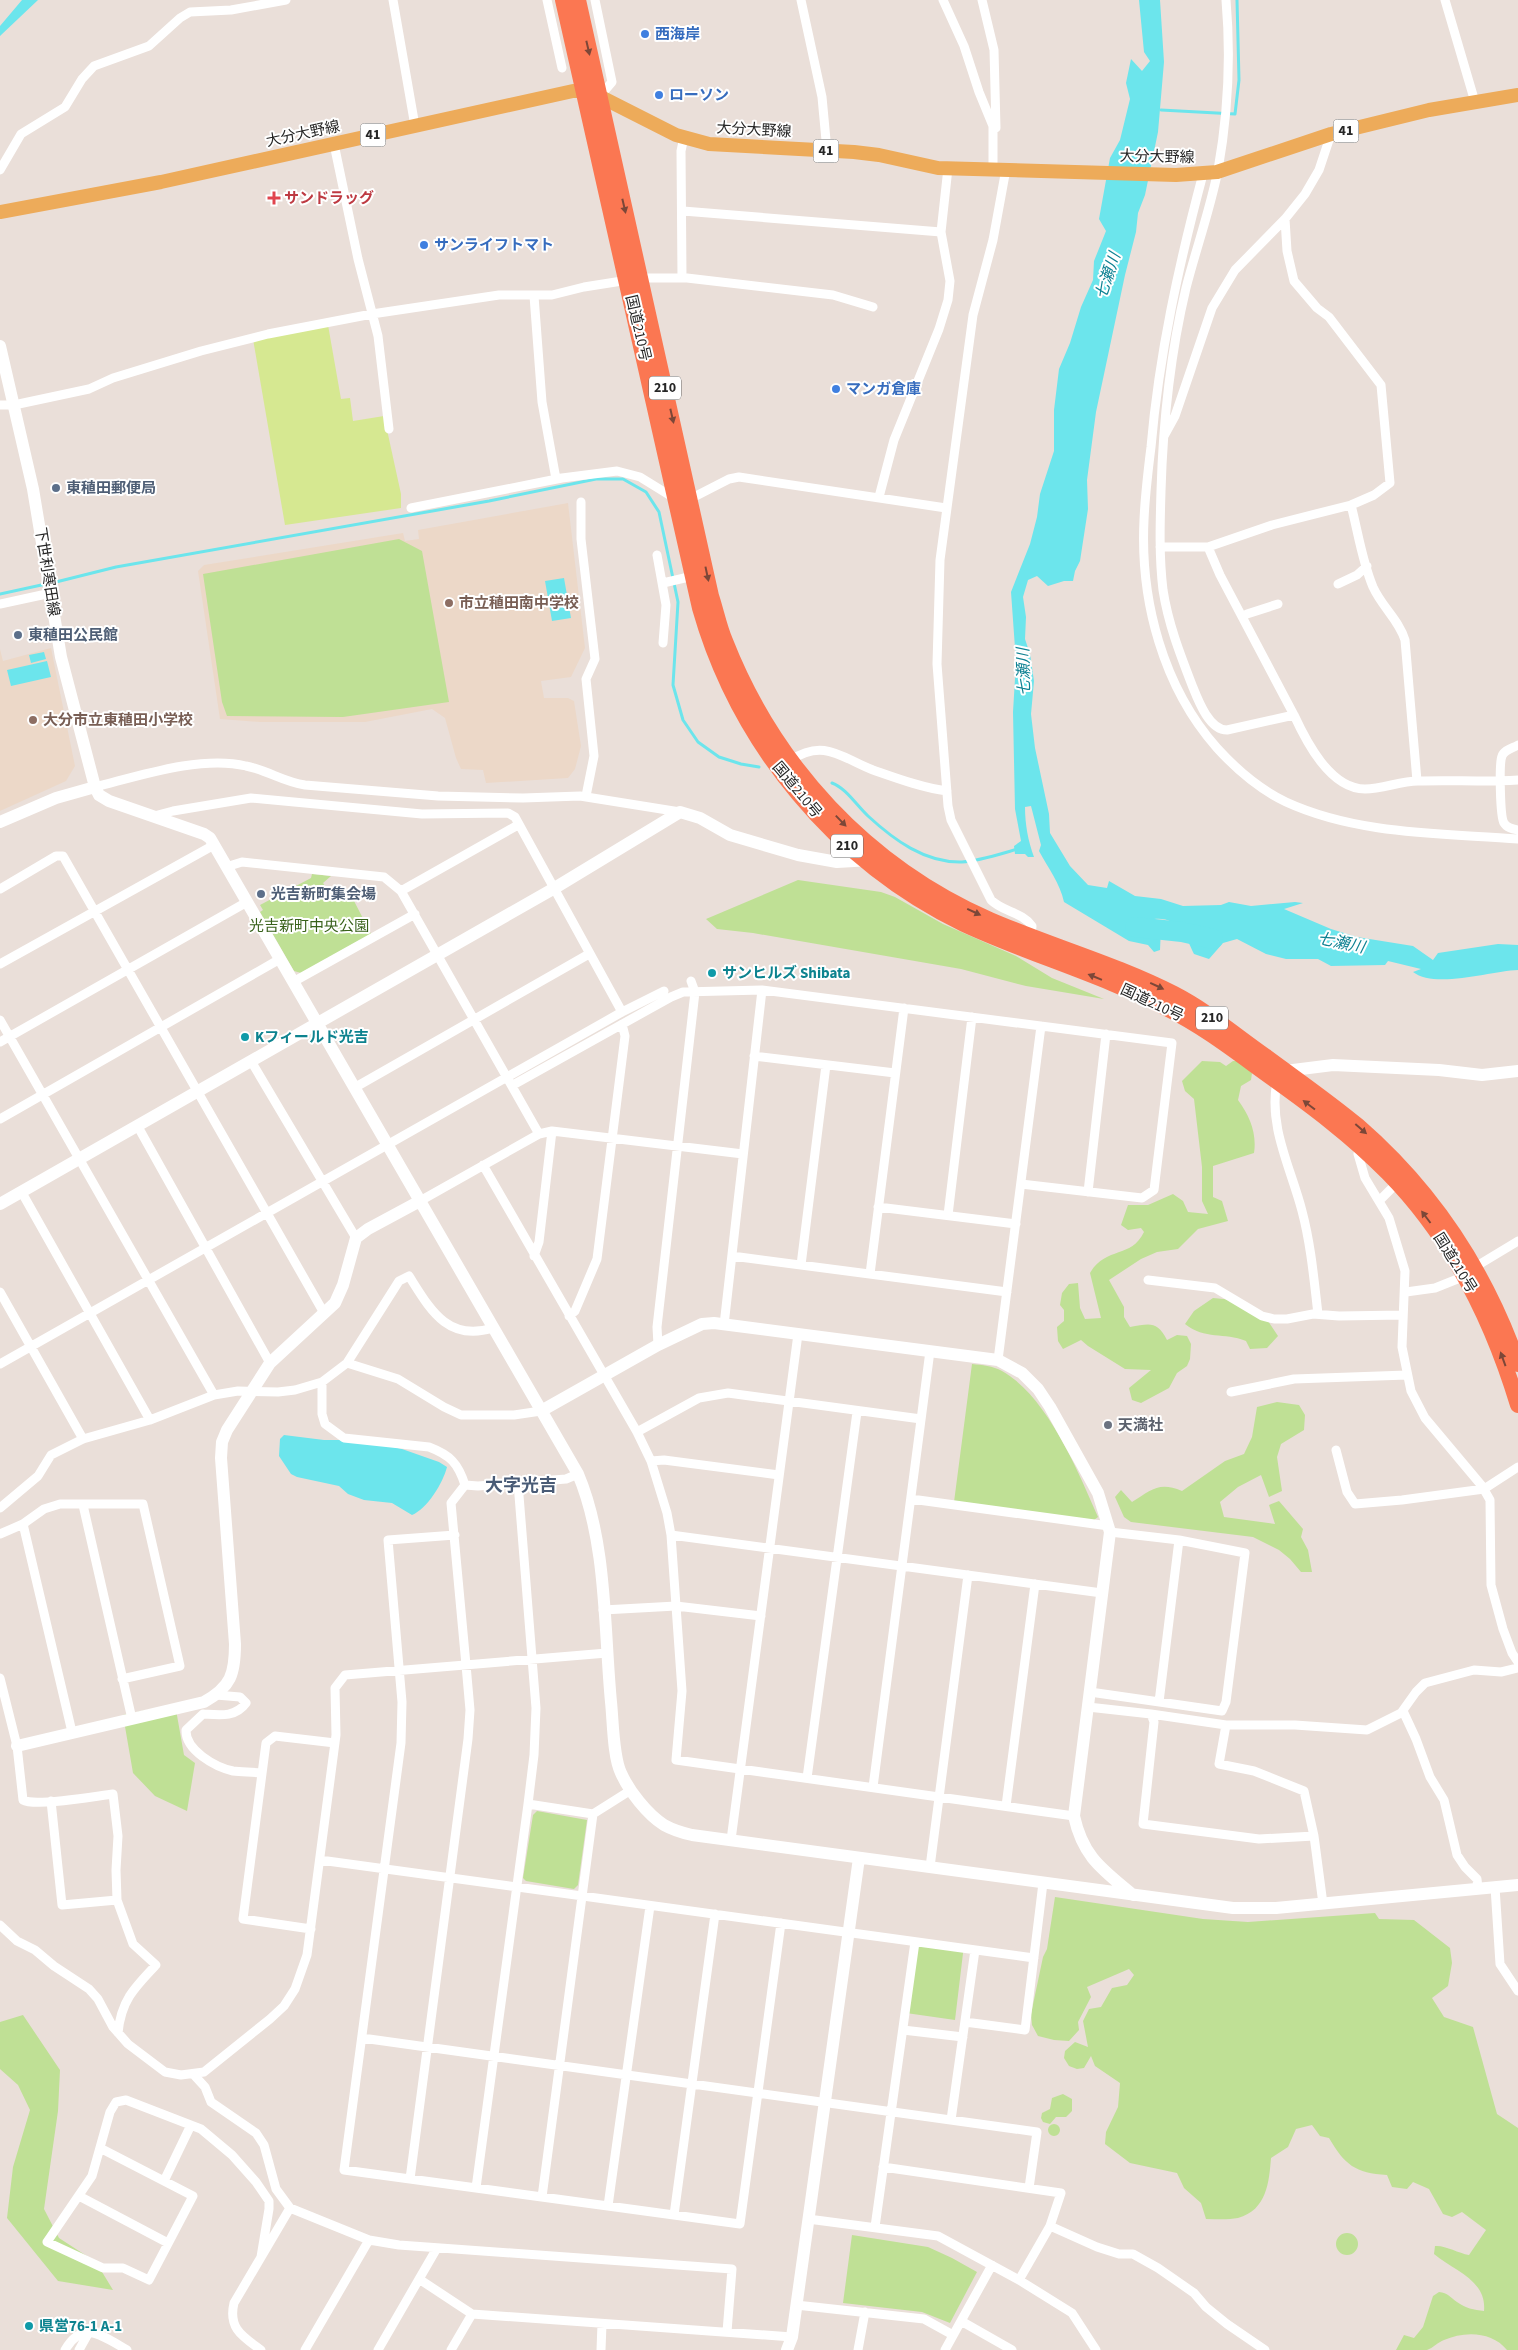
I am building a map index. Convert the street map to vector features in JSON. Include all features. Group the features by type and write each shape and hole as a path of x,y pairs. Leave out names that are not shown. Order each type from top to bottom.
{"highway":[{"name":"国道210号","path":"563,0 592,94 683,499 724,639 746,688 776,740 829,808 848,828 885,858 952,901 993,921 1138,978 1178,996 1213,1018 1359,1145 1398,1182 1494,1301 1518,1364"},
{"name":"国道210号","path":"578,0 592,94"},
{"name":"国道210号","path":"683,499 687,578 715,654 738,704 753,731 780,771 806,804 865,861 920,899 964,923 1128,990 1183,1016 1356,1124 1403,1169 1439,1212 1470,1271 1518,1405"}],"main road":[{"name":"大分大野線","path":"0,212 117,191 563,93 592,94 684,137 709,144 879,155 926,166 948,168 1176,175 1210,173 1331,134 1409,115 1518,95"}],"street":[{"path":"0,170 21,134 65,107 82,79 94,66 149,46 180,18 190,12 232,10 286,0"},
{"path":"393,0 414,126"},
{"path":"547,0 562,68"},
{"path":"592,94 612,82 595,0"},
{"path":"801,0 822,97 827,151"},
{"path":"944,0 964,46 978,92 990,115 1000,169 993,240 974,316 946,508 938,581 939,699 947,791 951,820 988,895 1001,908 1027,919 1032,926 1031,936"},
{"path":"982,0 994,50 997,114 994,140"},
{"path":"1226,0 1229,65 1224,131 1210,173 1161,356 1144,523 1146,577 1150,603 1162,651 1179,693 1196,722 1234,766 1266,791 1299,807 1324,816 1367,825 1433,834 1518,839"},
{"path":"1445,0 1475,102"},
{"path":"1162,438 1175,416 1212,308 1235,270 1285,218 1304,194 1319,170 1331,134"},
{"path":"682,278 683,211 681,151 684,137"},
{"path":"334,144 350,224 378,336 389,428"},
{"path":"879,497 894,440 948,300 950,281 941,232 948,168"},
{"path":"1210,173 1177,331 1162,438 1160,548 1164,591 1180,654 1195,694 1214,725 1220,729 1227,730 1294,715"},
{"path":"683,211 941,232"},
{"path":"1160,548 1208,548 1272,525 1351,505 1374,495 1390,483 1381,385 1329,318 1315,306 1294,281 1287,251 1285,218"},
{"path":"0,405 14,405 89,388 113,378 259,336 372,314 498,296 552,295 634,278 682,278 833,295 873,307"},
{"path":"534,296 542,402 556,479"},
{"name":"下世利寒田線","path":"0,346 34,490 61,658 95,787"},
{"path":"410,508 556,479 608,471 625,472 648,481 683,499 734,477 946,508"},
{"path":"581,502 581,539 595,659 586,679 594,756 586,796"},
{"path":"1351,505 1375,591 1384,607 1399,624 1405,640 1417,781"},
{"path":"1208,548 1220,575 1294,715 1320,761 1332,774 1350,785 1365,789 1417,781 1518,780"},
{"path":"657,556 667,582 663,643"},
{"path":"1338,584 1357,575 1367,566"},
{"path":"667,582 687,578"},
{"path":"0,604 51,592"},
{"path":"1247,614 1278,604"},
{"path":"1518,745 1504,752 1502,756 1501,781 1503,820 1506,826 1518,830"},
{"path":"791,760 813,750 835,752 874,770 947,791"},
{"path":"0,822 65,795 95,787 189,764 235,764 295,783 388,793 503,798 586,796 680,812 700,818 730,835 798,855 831,862 865,861 885,858"},
{"path":"95,787 100,795 109,801 204,834 210,838 578,1474 585,1491 594,1526 601,1571 606,1653 620,1771 630,1790 663,1824 692,1835 1234,1908 1276,1908 1518,1885"},
{"path":"153,816 251,798 422,814 508,813 515,817 622,1012"},
{"path":"0,1204 553,889 680,812"},
{"path":"401,891 518,825"},
{"path":"0,964 214,845"},
{"path":"0,888 56,856 63,856 324,1313"},
{"path":"226,867 242,862 384,877 401,891 506,1078 513,1085 539,1134"},
{"path":"0,1042 247,902"},
{"path":"293,982 414,914"},
{"path":"354,1088 589,954"},
{"path":"0,1119 280,960"},
{"path":"658,1345 657,1328 695,992 691,981"},
{"path":"724,1325 762,990"},
{"path":"513,1085 671,997 684,992 762,990 1172,1043 1154,1190 1142,1198 1021,1184"},
{"path":"0,1364 622,1012 664,991"},
{"path":"870,1274 904,1008"},
{"path":"948,1215 972,1017"},
{"path":"0,1020 214,1395"},
{"path":"568,1316 575,1311 597,1259 625,1036 622,1024"},
{"path":"998,1360 1041,1026"},
{"path":"1088,1192 1106,1034"},
{"path":"754,1056 896,1073"},
{"path":"251,1060 356,1238"},
{"path":"801,1265 826,1065"},
{"path":"1318,1314 1309,1241 1302,1210 1279,1139 1274,1098 1281,1076 1333,1065 1431,1069 1482,1075 1518,1071"},
{"path":"137,1125 270,1362"},
{"path":"17,1746 197,1704 216,1695 232,1676 235,1664 221,1458 222,1442 270,1362 335,1303 343,1285 356,1238 368,1229 539,1134 552,1131 743,1154"},
{"path":"534,1256 539,1242 552,1131"},
{"path":"1359,1145 1358,1154 1365,1178 1389,1218 1403,1258 1406,1292 1402,1347 1407,1375 1421,1413 1484,1489 1490,1500 1491,1585 1503,1629 1512,1653 1518,1662"},
{"path":"483,1166 568,1316 637,1432 651,1461 667,1513 671,1535 682,1691 676,1760 1074,1816"},
{"path":"1379,1201 1398,1182"},
{"path":"21,1192 150,1420"},
{"path":"878,1206 1016,1224"},
{"path":"1406,1292 1435,1288 1470,1271 1518,1240"},
{"path":"732,1256 1007,1292"},
{"path":"0,1508 38,1476 51,1455 83,1439 150,1420 214,1395 252,1391 286,1391 322,1382 348,1362 400,1281 409,1276 438,1318 453,1329 484,1331 493,1328"},
{"path":"1148,1280 1215,1288 1262,1316 1274,1319 1318,1314 1339,1316 1403,1315"},
{"path":"0,1292 83,1439"},
{"path":"348,1362 398,1379 461,1415 514,1416 541,1411 658,1345 702,1324 714,1323 998,1360 1022,1372 1038,1389 1098,1493 1110,1529 1074,1816 1078,1836 1098,1866 1133,1895"},
{"path":"731,1840 798,1334"},
{"path":"873,1787 930,1351"},
{"path":"1231,1392 1294,1379 1407,1375"},
{"path":"322,1382 322,1414 325,1424 344,1438 429,1447 442,1452 454,1460 465,1485"},
{"path":"637,1432 699,1398 728,1393 857,1412 921,1419"},
{"path":"806,1778 857,1412"},
{"path":"1336,1450 1347,1492 1355,1504 1484,1489 1518,1467"},
{"path":"651,1461 664,1460 779,1475"},
{"path":"410,2179 468,1739 470,1710 451,1503 465,1485 566,1479 578,1474"},
{"path":"476,2188 528,1804 536,1729 518,1483"},
{"path":"911,1499 1179,1540 1245,1553 1226,1702 1222,1711 1090,1692"},
{"path":"0,1534 23,1524 44,1509 60,1504 144,1504 180,1666 122,1679"},
{"path":"83,1505 132,1719"},
{"path":"23,1524 72,1732"},
{"path":"455,1534 388,1540 402,1702 401,1743 344,2170 740,2224 781,1923"},
{"path":"671,1535 1102,1593"},
{"path":"1159,1702 1179,1540"},
{"path":"930,1867 968,1575"},
{"path":"1006,1806 1035,1584"},
{"path":"603,1610 676,1606 761,1616"},
{"path":"0,1925 17,1941 35,1950 54,1966 89,1989 98,1999 118,2033 128,2044 165,2072 194,2075 204,2072 220,2061 284,2006 302,1973 311,1929 335,1744 335,1688 345,1675 606,1653"},
{"path":"1088,1707 1226,1725 1296,1725 1367,1730 1373,1729 1403,1711 1416,1692 1425,1683 1474,1670 1501,1672 1518,1668"},
{"path":"0,1678 17,1746 23,1800 27,1802 51,1801 112,1794 118,1836 117,1900 133,1944 156,1966 127,1997 119,2022 118,2033"},
{"path":"216,1695 240,1697 246,1704 241,1710 226,1716 203,1714 186,1730 186,1737 192,1747 210,1761 232,1770 261,1774"},
{"path":"1403,1711 1416,1738 1432,1783 1444,1800 1457,1855 1465,1867 1477,1879 1478,1889"},
{"path":"1150,1714 1154,1722 1143,1824 1259,1839 1314,1836"},
{"path":"1226,1725 1219,1764 1254,1771 1304,1791 1314,1836 1323,1904"},
{"path":"311,1929 243,1919 261,1774 266,1742 275,1736 335,1744"},
{"path":"528,1804 593,1814 630,1790"},
{"path":"51,1801 62,1905 117,1900"},
{"path":"542,2197 593,1814"},
{"path":"787,2350 792,2337 859,1858"},
{"path":"320,1860 1034,1958"},
{"path":"965,2022 1025,2030 1043,1883"},
{"path":"1495,1887 1500,1964 1518,1991"},
{"path":"608,2206 650,1906"},
{"path":"674,2215 715,1914"},
{"path":"0,1933 7,1940 17,1941"},
{"path":"875,2227 915,1942"},
{"path":"951,2120 975,1950"},
{"path":"903,2030 963,2037"},
{"path":"362,2038 1037,2132 1029,2188"},
{"path":"194,2075 205,2087 211,2102 256,2132 264,2145 276,2189 290,2208 369,2240 399,2245 732,2269 727,2332"},
{"path":"100,2148 193,2196 149,2280 123,2268 103,2268 47,2242 92,2176 110,2112 116,2102 131,2101 158,2114 201,2129 232,2154 256,2182 269,2201 270,2209 261,2257"},
{"path":"164,2181 191,2125"},
{"path":"883,2167 1062,2193 1050,2226 1019,2280"},
{"path":"79,2196 168,2243"},
{"path":"261,2350 236,2329 231,2316 234,2302 290,2208"},
{"path":"808,2219 938,2236 1019,2280 1072,2313 1096,2350"},
{"path":"1050,2226 1096,2247 1120,2254 1133,2254 1158,2268 1194,2293 1206,2307 1227,2324 1265,2350"},
{"path":"305,2350 369,2240"},
{"path":"378,2350 437,2248"},
{"path":"945,2350 992,2265"},
{"path":"419,2279 472,2314 792,2337"},
{"path":"796,2305 924,2319 953,2335"},
{"path":"858,2350 865,2312"},
{"path":"451,2350 472,2314"},
{"path":"961,2321 1012,2350"},
{"path":"601,2350 602,2324"},
{"path":"79,2350 89,2332"},
{"path":"64,2350 71,2339 79,2333 89,2332 101,2336 127,2350"}],"shaded area":[{"path":"568,503 585,648 571,677 541,681 544,698 568,698 574,701 581,746 575,769 568,778 486,783 483,770 461,769 445,718 432,709 365,722 260,722 220,719 198,571 204,565 403,533 405,541 419,539 418,530"},
{"name":"大分市立東稙田小学校","path":"51,648 75,766 66,781 0,811 0,649 3,661"}],"green space":[{"path":"328,325 341,399 350,398 353,421 384,416 401,494 401,508 285,525 253,339"},
{"path":"399,539 422,551 449,702 343,717 227,716 222,702 203,574"},
{"name":"光吉新町中央公園","path":"312,874 331,876 323,883 333,897 353,899 371,934 301,973 294,971 260,912 263,910 260,905 311,878"},
{"path":"798,880 881,892 895,897 943,924 1016,956 1052,978 1104,999 1026,986 961,969 753,933 717,929 706,919"},
{"path":"1202,1061 1220,1062 1226,1066 1233,1061 1240,1061 1252,1073 1251,1080 1241,1086 1238,1100 1252,1125 1254,1153 1213,1166 1213,1197 1222,1201 1228,1221 1198,1229 1178,1249 1157,1252 1141,1259 1109,1280 1124,1307 1124,1317 1130,1327 1142,1325 1156,1326 1167,1340 1177,1335 1187,1336 1191,1344 1190,1359 1187,1366 1177,1373 1169,1388 1141,1403 1132,1400 1129,1388 1151,1370 1125,1369 1081,1340 1063,1349 1058,1341 1057,1327 1064,1321 1064,1310 1060,1305 1062,1293 1069,1284 1078,1283 1080,1308 1085,1319 1101,1318 1090,1273 1103,1259 1132,1246 1144,1232 1141,1228 1128,1230 1121,1225 1128,1205 1148,1205 1173,1194 1183,1201 1188,1212 1208,1214 1202,1201 1202,1167 1194,1099 1185,1091 1182,1081"},
{"path":"1213,1298 1234,1300 1264,1315 1278,1336 1267,1348 1250,1349 1246,1341 1238,1338 1207,1334 1192,1329 1185,1324 1194,1311"},
{"path":"972,1364 1002,1371 1033,1398 1047,1416 1071,1457 1098,1517 1094,1520 954,1502"},
{"path":"1277,1402 1299,1405 1305,1415 1304,1430 1281,1444 1277,1457 1282,1491 1269,1497 1261,1475 1238,1487 1220,1502 1224,1517 1275,1524 1269,1505 1279,1501 1303,1529 1301,1537 1308,1550 1312,1572 1301,1572 1279,1550 1253,1537 1131,1522 1124,1517 1115,1497 1121,1490 1132,1502 1156,1488 1167,1487 1182,1491 1225,1461 1244,1454 1252,1437 1257,1407"},
{"path":"175,1704 184,1755 195,1763 187,1811 155,1796 133,1773 123,1715"},
{"path":"537,1811 587,1820 578,1885 574,1889 526,1881 523,1878 533,1815"},
{"path":"1055,1897 1203,1919 1248,1922 1375,1913 1379,1919 1414,1920 1450,1948 1452,1963 1448,1986 1432,1998 1444,2017 1473,2027 1497,2114 1518,2128 1518,2350 1507,2350 1494,2339 1477,2334 1469,2334 1444,2340 1427,2350 1396,2350 1404,2335 1414,2338 1423,2327 1433,2296 1439,2292 1447,2294 1466,2307 1484,2311 1484,2300 1475,2284 1468,2277 1434,2254 1435,2246 1439,2246 1469,2255 1486,2230 1462,2212 1452,2217 1443,2214 1429,2189 1413,2182 1407,2189 1392,2187 1387,2175 1359,2170 1352,2166 1340,2155 1329,2138 1320,2136 1312,2125 1296,2129 1288,2147 1271,2158 1265,2194 1255,2209 1238,2218 1230,2219 1206,2219 1201,2203 1184,2188 1177,2173 1130,2163 1105,2144 1106,2132 1118,2107 1120,2083 1095,2066 1091,2056 1084,2068 1077,2069 1069,2066 1064,2058 1065,2051 1075,2042 1088,2047 1083,2021 1089,2009 1101,2007 1112,1988 1127,1985 1134,1975 1129,1969 1087,1987 1091,1997 1078,2022 1079,2030 1069,2041 1038,2036 1032,2025 1031,2014 1043,1957 1047,1949"},
{"path":"916,1938 964,1945 955,2020 906,2013"},
{"path":"23,2015 60,2070 58,2111 44,2209 59,2238 96,2262 113,2290 58,2281 7,2218 13,2167 30,2110 18,2085 0,2069 0,2022"},
{"path":"1063,2094 1072,2099 1072,2111 1066,2117 1056,2117 1050,2124 1043,2122 1041,2118 1042,2113 1050,2109 1052,2098"},
{"path":"1052,2124 1056,2124 1060,2130 1056,2136 1052,2136 1048,2132 1048,2128"},
{"path":"1347,2233 1355,2236 1358,2244 1355,2252 1347,2255 1339,2252 1336,2244 1339,2236"},
{"path":"852,2235 928,2247 977,2272 950,2323 922,2312 843,2303"}],"water":[{"path":"22,0 38,0 0,36 0,26"},
{"path":"1139,0 1160,0 1164,62 1158,132 1145,195 1138,213 1136,232 1096,412 1087,480 1088,509 1080,561 1073,581 1064,581 1048,586 1037,576 1028,580 1023,597 1026,617 1025,639 1030,654 1034,681 1031,714 1035,748 1049,814 1050,833 1070,866 1088,885 1107,888 1109,881 1135,896 1161,899 1183,906 1221,905 1229,902 1251,906 1303,903 1284,909 1331,929 1357,937 1413,946 1433,960 1438,953 1498,944 1518,945 1518,970 1464,978 1435,979 1423,977 1413,972 1421,969 1388,961 1385,965 1331,966 1318,959 1286,959 1266,954 1237,939 1223,943 1209,959 1194,954 1180,929 1175,924 1162,919 1154,919 1154,925 1161,928 1160,950 1154,952 1148,945 1129,941 1064,902 1057,882 1039,851 1041,845 1031,806 1025,807 1025,813 1026,826 1034,857 1028,857 1025,854 1015,854 1014,846 1021,841 1015,809 1013,712 1016,662 1011,592 1030,544 1037,517 1040,494 1054,451 1054,410 1059,369 1070,343 1081,307 1093,280 1094,261 1106,231 1099,219 1110,158 1120,140 1130,99 1126,83 1131,59 1142,71 1150,61 1144,52"},
{"path":"564,578 571,618 552,621 545,581"},
{"path":"44,652 46,659 31,663 29,655"},
{"path":"47,661 51,677 11,686 7,670"},
{"path":"284,1435 324,1440 364,1440 402,1449 439,1462 447,1467 434,1495 418,1512 412,1515 392,1503 364,1500 348,1494 339,1486 291,1474 279,1456 280,1439"}],"waterway":[{"path":"1161,110 1235,114 1239,80 1237,0"},
{"path":"52,583 116,567 489,501 596,479 623,479 646,492 659,512 678,602 673,685 683,720 698,742 719,757 759,767"},
{"path":"0,594 46,584"},
{"path":"832,783 847,793 868,816 888,833 911,848 935,859 962,862 983,859 1018,849"},
{"name":"七瀬川","path":"1135,927 1182,932 1213,939"}],"place":[{"name":"西海岸","path":"645,34"},
{"name":"ローソン","path":"659,95"},
{"name":"サンドラッグ","path":"274,198"},
{"name":"サンライフトマト","path":"424,245"},
{"name":"マンガ倉庫","path":"836,389"},
{"name":"東稙田郵便局","path":"56,488"},
{"name":"市立稙田南中学校","path":"449,603"},
{"name":"東稙田公民館","path":"18,635"},
{"name":"大分市立東稙田小学校","path":"33,720"},
{"name":"光吉新町集会場","path":"261,894"},
{"name":"サンヒルズ Shibata","path":"712,973"},
{"name":"Kフィールド光吉","path":"245,1037"},
{"name":"天満社","path":"1108,1425"},
{"name":"県営76-1 A-1","path":"29,2326"}],"district":[{"name":"大字光吉","path":"521,1485"}]}
